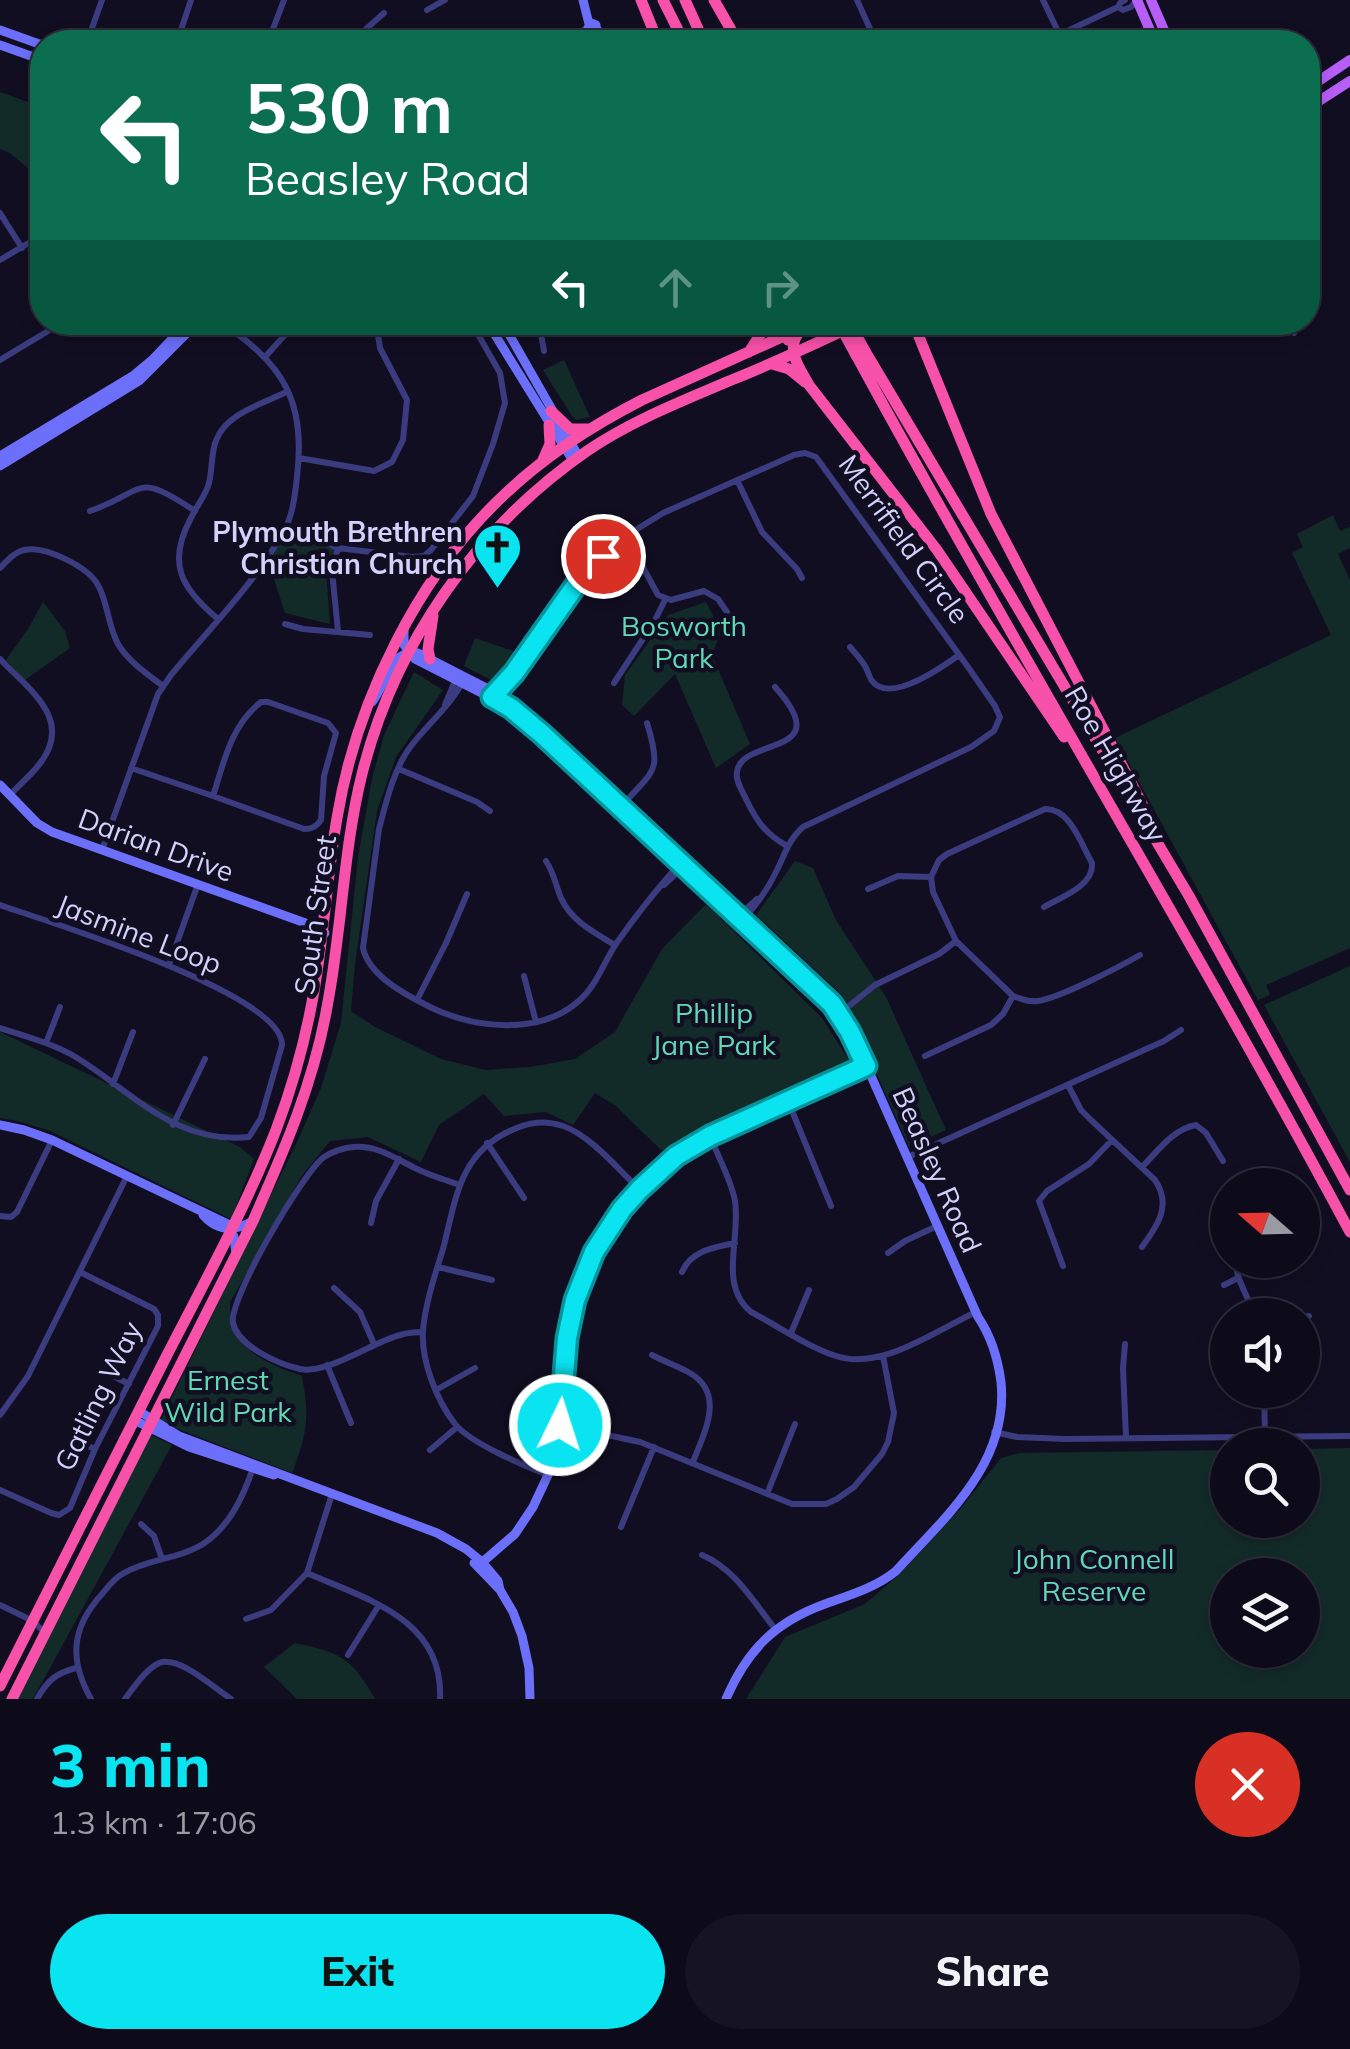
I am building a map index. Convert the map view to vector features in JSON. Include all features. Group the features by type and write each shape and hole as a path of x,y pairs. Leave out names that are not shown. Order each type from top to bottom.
{"highway":[{"path":"641,0 653,30"},
{"path":"663,0 678,30"},
{"path":"686,0 699,30"},
{"path":"714,0 731,30"},
{"path":"748,352 760,335"},
{"path":"783,335 809,385 937,550 1112,806"},
{"name":"South Street","path":"0,1686 262,1164 308,1024 362,776 388,694 408,651 460,570 514,511 576,459 642,418 772,364 800,335"},
{"name":"South Street","path":"12,1699 253,1221 288,1141 316,1058 327,1008 326,929 340,798 367,707 404,626 444,564 504,494 590,429 642,400 748,352 790,345 810,347 834,335"},
{"name":"Roe Highway","path":"847,335 1189,896 1350,1190"},
{"name":"Roe Highway","path":"854,335 998,614 1112,806 1350,1232"},
{"path":"919,335 991,514 1189,896"},
{"path":"922,335 925,349"},
{"path":"772,364 789,370 809,385"},
{"path":"541,464 550,444 550,418 570,429 590,429"},
{"path":"430,659 429,635 437,602"}],"main road":[{"path":"1138,0 1151,30"},
{"path":"584,2 593,30"},
{"path":"1151,2 1164,30"},
{"path":"0,30 30,41"},
{"path":"0,45 30,56"},
{"path":"1320,80 1350,60"},
{"path":"1320,100 1350,81"},
{"path":"0,456 134,375 176,335"},
{"path":"0,466 139,381 185,335"},
{"path":"496,335 576,459"},
{"path":"508,335 550,418"},
{"path":"367,707 381,691 397,657 408,651 404,626"},
{"name":"Beasley Road","path":"408,651 430,659 460,678"},
{"name":"Beasley Road","path":"408,651 415,659 507,700 511,708 683,864 839,1014 977,1314 993,1364 995,1432 965,1487 893,1566 864,1585 813,1603 749,1648 733,1673 724,1699"},
{"name":"Darian Drive","path":"0,785 44,828 326,929"},
{"path":"482,1567 500,1554 527,1517 548,1476 560,1425 567,1338 575,1300 589,1264 615,1219 676,1156 867,1069"},
{"path":"0,1125 52,1140 200,1212 225,1230 253,1221"},
{"path":"230,1230 236,1254"},
{"path":"136,1416 254,1466 438,1533 458,1546 498,1581 513,1612 529,1668 530,1699"}],"street":[{"path":"91,30 102,0"},
{"path":"181,30 191,0"},
{"path":"273,30 284,0"},
{"path":"427,10 445,0"},
{"path":"856,0 870,30"},
{"path":"1043,0 1057,30"},
{"path":"1076,30 1126,0"},
{"path":"1118,8 1131,7 1138,0 1151,2"},
{"path":"365,30 384,13"},
{"path":"585,30 590,28"},
{"path":"0,213 22,248"},
{"path":"0,260 30,243"},
{"path":"0,360 42,335"},
{"path":"102,850 163,686 264,562 287,525 299,458 299,418 278,372 239,335"},
{"path":"265,356 286,335"},
{"path":"299,458 374,471 392,462 403,440 406,400 380,348 378,335"},
{"path":"287,525 338,548 412,557 424,556 431,550 473,496 505,403 500,373 479,335"},
{"path":"541,335 544,351"},
{"path":"218,619 186,588 180,574 180,539 209,486 216,437 232,419 288,391"},
{"name":"Merrifield Circle","path":"497,696 583,575 626,536 664,513 794,455 816,457 960,655 998,711 998,724 971,747 816,819 794,834 765,892 740,918"},
{"path":"737,480 762,532 802,578"},
{"path":"90,511 146,486 156,487 195,510"},
{"path":"626,536 653,590 665,600 704,590 718,598 729,615"},
{"path":"338,548 332,571 338,631"},
{"path":"0,568 13,555 35,550 74,562 89,572 100,586 120,646 163,686"},
{"path":"614,682 665,600"},
{"path":"285,624 370,635"},
{"path":"850,647 865,664 873,683 884,690 895,690 926,676 960,655"},
{"path":"0,658 48,708 53,722 49,748 41,763 10,795"},
{"path":"460,678 454,698 409,748 398,768 379,829 364,948 368,962 402,992 444,1013 474,1022 508,1025 555,1017 583,997 615,945 683,864"},
{"path":"775,687 796,714 797,726 792,736 752,755 739,764 736,772 755,818 787,846"},
{"path":"132,768 304,829 317,826 320,820 334,728 262,702 231,740 213,796"},
{"path":"621,808 652,773 656,762 647,723"},
{"path":"398,768 490,811"},
{"path":"1044,907 1084,883 1093,870 1058,810 1046,809 947,854 939,860 931,877 933,892 956,941 1013,996 1028,1001 1046,1000 1140,955"},
{"path":"546,861 571,915 615,945"},
{"path":"868,889 898,876 931,877"},
{"path":"169,965 198,884"},
{"path":"416,1000 467,894"},
{"name":"Jasmine Loop","path":"0,905 169,965 238,998 275,1026 282,1036 282,1045 261,1118 248,1137 235,1138 195,1133 172,1124 73,1056 0,1028"},
{"path":"839,1014 875,986 939,954 956,941"},
{"path":"524,976 536,1022"},
{"path":"926,1056 991,1025 1013,996"},
{"path":"46,1043 60,1006"},
{"path":"908,1158 1181,1030"},
{"path":"113,1084 134,1032"},
{"path":"172,1124 204,1059"},
{"path":"1068,1085 1082,1110 1161,1189 1164,1208 1142,1247"},
{"path":"789,1103 831,1206"},
{"path":"548,1476 500,1454 457,1427 436,1390 424,1353 423,1332 460,1185 474,1155 487,1142 529,1122 564,1126 587,1140 640,1189"},
{"path":"1142,1167 1171,1137 1196,1125 1206,1133 1223,1161"},
{"path":"711,1138 733,1193 736,1212 733,1283 738,1299 752,1312 838,1357 860,1360 882,1356 977,1314"},
{"path":"0,1216 11,1217 17,1212 52,1140"},
{"path":"1063,1266 1040,1201 1089,1164 1112,1140"},
{"path":"487,1142 524,1198"},
{"path":"423,1332 403,1334 327,1365 304,1370 272,1360 250,1346 234,1328 232,1316 242,1287 282,1215 324,1157 340,1150 380,1150 460,1185"},
{"path":"372,1223 376,1201 399,1160"},
{"path":"0,1414 28,1376 127,1176"},
{"path":"888,1253 937,1226"},
{"path":"682,1272 686,1263 700,1253 735,1243"},
{"path":"438,1268 492,1280"},
{"name":"Gatling Way","path":"0,1490 51,1513 59,1515 70,1508 158,1326 154,1309 80,1272"},
{"path":"1224,1285 1238,1278 1247,1298"},
{"path":"334,1288 360,1312 374,1344"},
{"path":"791,1333 809,1290"},
{"path":"1125,1344 1126,1437"},
{"path":"652,1356 690,1373 706,1388 711,1410 693,1462"},
{"path":"560,1425 654,1447 792,1504 826,1504 848,1492 866,1473 882,1454 893,1428 892,1398 882,1356"},
{"path":"327,1365 352,1424"},
{"path":"436,1390 475,1368"},
{"path":"109,1374 130,1384"},
{"path":"767,1494 794,1424"},
{"path":"430,1450 457,1427"},
{"path":"995,1432 1028,1438 1210,1436"},
{"path":"1320,1436 1350,1436"},
{"path":"74,1440 95,1450"},
{"path":"621,1526 654,1447"},
{"path":"91,1699 76,1668 76,1649 79,1628 95,1602 121,1574 202,1545 221,1529 241,1502 254,1466"},
{"path":"246,1618 270,1610 306,1573 332,1494"},
{"path":"141,1524 154,1536 162,1559"},
{"path":"702,1555 722,1565 735,1578 774,1627"},
{"path":"306,1573 399,1615 432,1652 440,1699"},
{"path":"348,1654 380,1604"},
{"path":"0,1606 33,1621 45,1634"},
{"path":"124,1699 162,1661 178,1663 231,1699"},
{"path":"37,1699 57,1674 76,1668"}],"green space":[{"path":"0,92 30,103 30,170 0,149"},
{"path":"564,360 590,417 577,420 572,416 543,370"},
{"path":"1333,515 1340,531 1350,527 1350,548 1338,554 1350,580 1350,948 1266,985 1270,995 1258,1000 1115,738 1331,635 1292,553 1303,547 1297,534"},
{"path":"284,532 335,549 326,570 330,624 285,613 268,561"},
{"path":"43,602 65,631 70,648 25,680 6,660"},
{"name":"Bosworth Park","path":"706,602 721,631 712,655 750,744 716,768 675,674 634,716 622,705 625,675 668,615"},
{"path":"475,638 516,652 499,677 491,680 464,666"},
{"name":"Phillip Jane Park","path":"414,672 443,690 396,757 377,811 351,1011 441,1059 486,1070 575,1059 615,1032 662,949 706,904 822,1018 849,1060 704,1126 662,1151 616,1106 595,1093 573,1125 546,1112 504,1116 484,1094 439,1125 421,1162 368,1137 330,1141 301,1177 230,1302 231,1318 242,1342 262,1359 302,1376 306,1426 292,1473 160,1422 321,1088 341,1023 358,857 372,779 384,735"},
{"path":"795,861 813,868 836,920 886,997 946,1130 909,1147 842,995 756,915"},
{"path":"1350,966 1350,1162 1264,1005"},
{"path":"0,1032 240,1147 254,1159 231,1219 50,1131 0,1118"},
{"path":"151,1435 172,1445 33,1699 17,1699"},
{"name":"John Connell Reserve","path":"1350,1448 1350,1699 746,1699 785,1637 865,1604 900,1574 1001,1458 1019,1453 1210,1450 1210,1538 1320,1538 1320,1449"},
{"path":"295,1643 343,1659 359,1674 375,1699 297,1699 264,1667"}],"place":[{"name":"Plymouth Brethren Christian Church","path":"498,590"}],"route":[{"path":"560,1425 567,1338 575,1300 594,1252 622,1209 676,1156 710,1136 866,1066 832,1004 542,734 492,697 514,673 583,575 603,556"}],"park label":[{"name":"Ernest Wild Park","path":"228,1396"}]}
